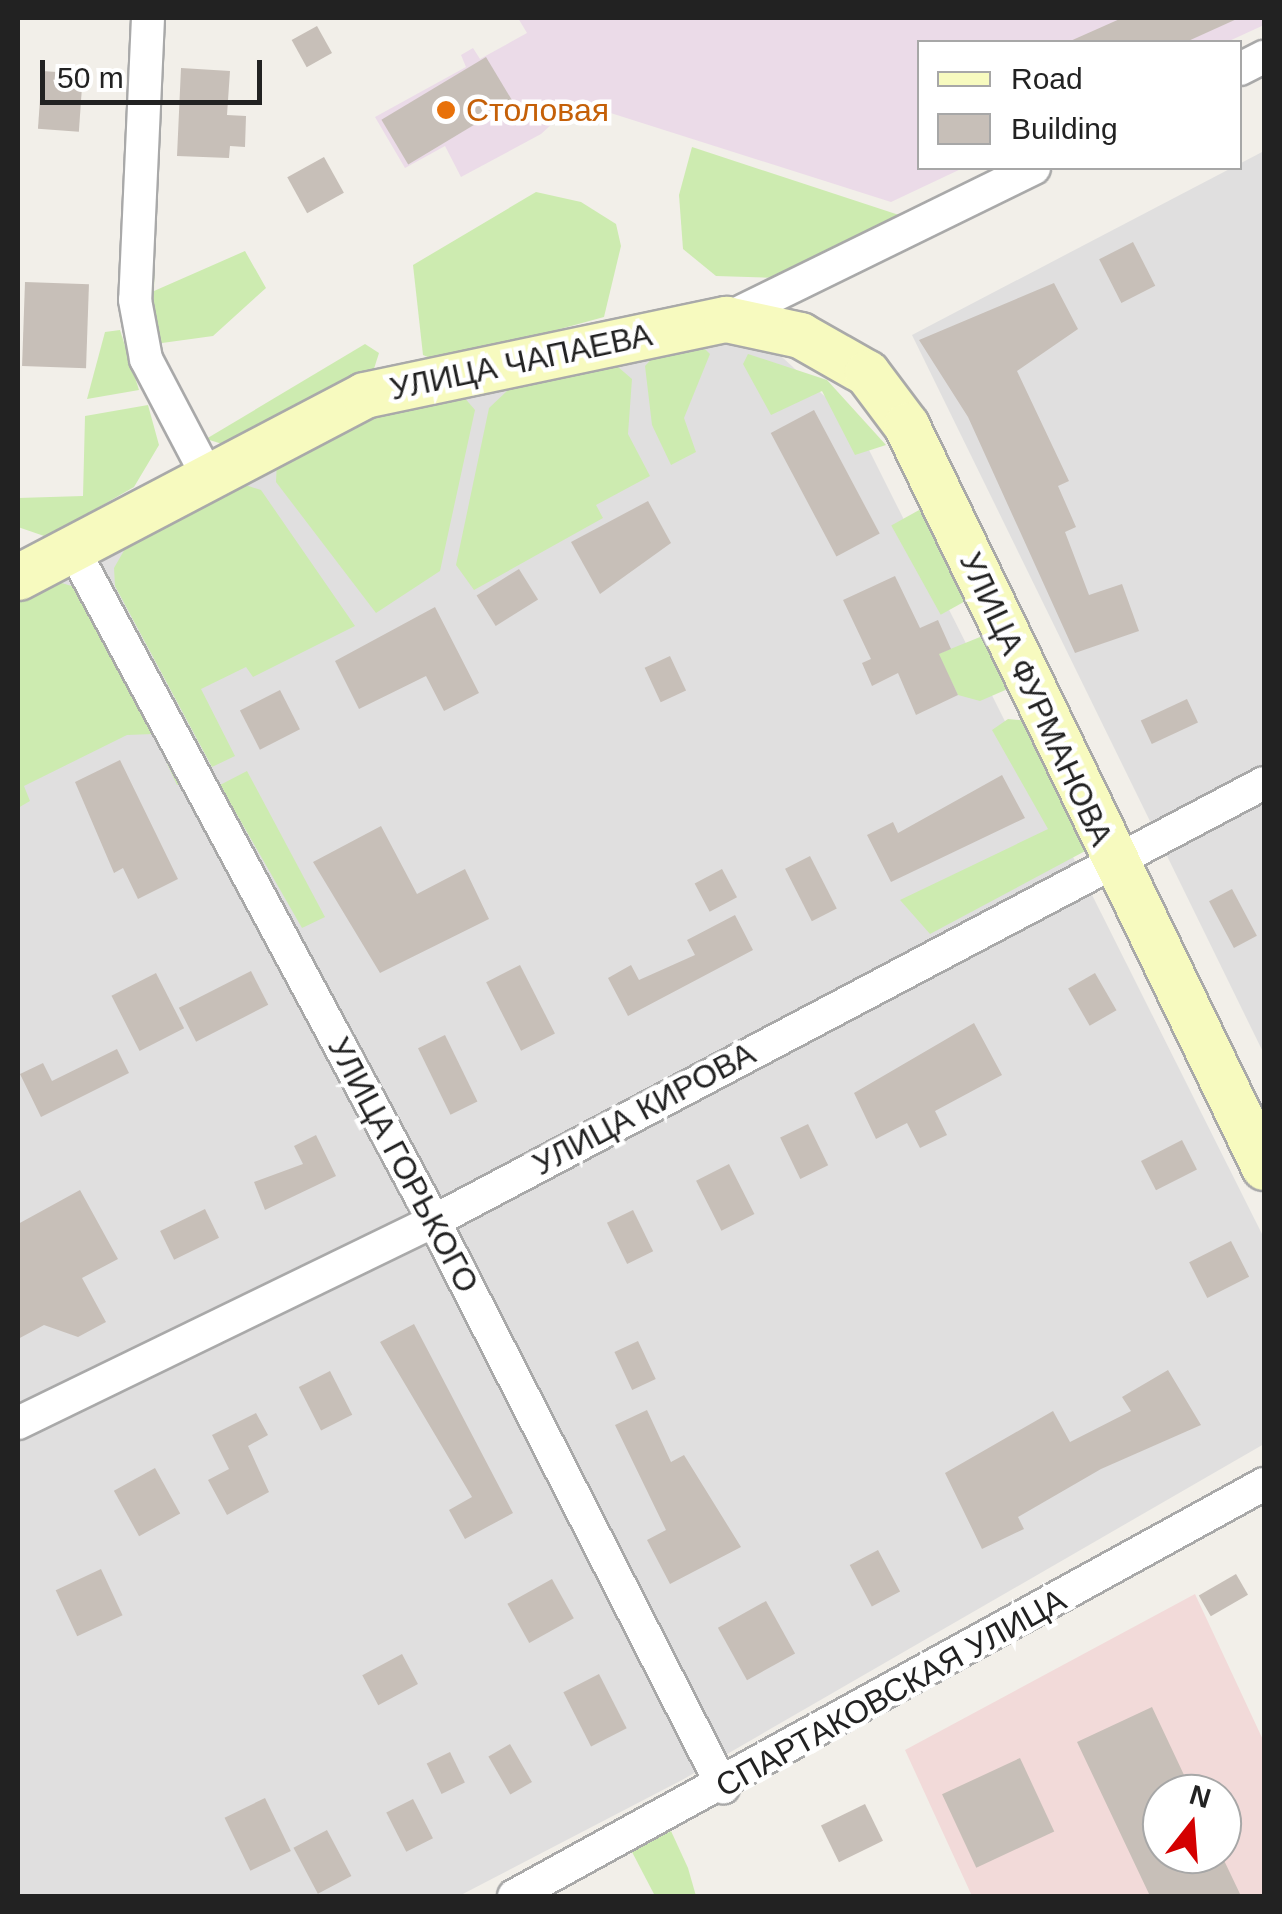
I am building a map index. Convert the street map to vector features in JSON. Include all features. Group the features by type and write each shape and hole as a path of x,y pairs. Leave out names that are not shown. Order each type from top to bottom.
{"street":[{"path":"148,18 134,300 146,359 208,477"},
{"name":"УЛИЦА ЧАПАЕВА","path":"18,578 364,395 726,319 1030,170"},
{"name":"УЛИЦА ФУРМАНОВА","path":"726,319 800,335 866,373 906,425 1112,860 1264,1167"},
{"name":"УЛИЦА ГОРЬКОГО","path":"74,548 434,1221 723,1787"},
{"name":"УЛИЦА КИРОВА","path":"18,1423 434,1221 1264,783"},
{"name":"СПАРТАКОВСКАЯ УЛИЦА","path":"514,1896 723,1787 1264,1484"}],"shaded area":[{"path":"518,18 1264,18 1264,25 1231,40 917,40 917,170 959,170 891,202 576,102 541,134 461,177 445,146 405,168 375,117 466,67 461,55 473,48 480,59 527,33"},
{"path":"1264,151 1264,1054 912,335 1228,170 1242,170 1242,162"},
{"path":"743,343 782,357 857,426 1264,1238 1264,1444 682,1780 459,1896 18,1896 18,589 365,407 628,353"},
{"path":"1195,1594 1264,1742 1264,1896 972,1896 905,1750"}],"green space":[{"path":"692,147 902,216 780,278 716,276 683,249 679,195"},
{"path":"536,192 581,202 616,224 621,246 604,317 439,362 423,355 413,265"},
{"path":"145,223 156,224 154,291 245,251 266,288 213,336 162,343 153,338"},
{"path":"120,330 139,390 87,399 105,332"},
{"path":"365,344 379,353 372,375 229,446 206,439"},
{"path":"701,345 710,354 684,418 696,452 671,465 652,425 645,366 656,354"},
{"path":"748,354 827,380 886,445 855,455 822,391 771,415 743,364"},
{"path":"610,360 632,379 628,434 650,476 596,505 603,518 474,590 456,565 489,408 508,390"},
{"path":"463,396 475,410 440,571 376,613 276,482 277,460 372,412"},
{"path":"148,405 159,445 134,487 47,537 18,527 18,498 83,496 85,416"},
{"path":"236,482 261,490 355,626 253,677 246,667 201,689 235,756 212,767 115,586 114,568 134,533"},
{"path":"921,509 970,598 941,615 891,525"},
{"path":"55,581 75,587 184,780 177,785 153,734 127,735 24,786 30,801 18,808 18,597"},
{"path":"985,635 1010,688 980,701 958,695 938,654"},
{"path":"1008,719 1030,721 1087,850 930,934 900,900 1048,829 992,730"},
{"path":"247,771 325,917 302,928 220,785"},
{"path":"671,1831 696,1896 655,1896 632,1852"}],"building":[{"path":"1122,18 1239,18 1190,40 1072,40"},
{"path":"317,26 332,53 307,67 292,40"},
{"name":"Столовая","path":"486,57 513,102 408,164 381,120"},
{"path":"181,68 230,71 227,115 246,116 245,147 230,146 229,158 177,156"},
{"path":"42,71 83,74 79,132 38,129"},
{"path":"324,157 344,193 307,213 287,177"},
{"path":"1133,242 1155,286 1121,303 1099,259"},
{"path":"25,282 89,284 86,368 22,366"},
{"path":"1054,283 1078,329 1017,371 1069,481 1058,486 1076,527 1065,532 1089,595 1122,584 1139,631 1075,653 968,417 919,340"},
{"path":"814,410 880,534 836,557 771,433"},
{"path":"648,501 671,543 600,594 571,542"},
{"path":"519,569 538,600 496,626 477,595"},
{"path":"895,576 920,628 938,620 951,649 939,654 958,695 916,715 898,673 872,686 862,663 871,659 843,600"},
{"path":"435,607 479,693 444,711 426,676 359,709 335,661"},
{"path":"670,656 686,690 661,702 645,668"},
{"path":"280,690 300,729 260,750 240,710"},
{"path":"1187,699 1198,723 1152,744 1141,721"},
{"path":"120,760 178,879 138,899 123,868 114,873 75,782"},
{"path":"1002,775 1025,818 891,882 867,835 893,822 898,833"},
{"path":"381,826 417,894 465,869 489,919 380,973 313,862"},
{"path":"810,856 837,909 812,921 785,869"},
{"path":"722,869 737,897 710,912 695,884"},
{"path":"1232,889 1257,936 1234,948 1209,901"},
{"path":"735,915 753,950 628,1016 608,978 631,965 639,980 695,955 687,940"},
{"path":"520,965 555,1034 521,1051 486,982"},
{"path":"251,971 268,1005 196,1042 179,1008"},
{"path":"156,973 184,1028 140,1051 111,996"},
{"path":"1095,973 1116,1010 1090,1026 1068,988"},
{"path":"974,1023 1002,1075 935,1111 947,1135 920,1148 907,1123 876,1139 854,1093"},
{"path":"445,1035 477,1102 450,1115 418,1048"},
{"path":"117,1049 129,1073 41,1117 20,1074 43,1063 52,1081"},
{"path":"808,1124 828,1165 800,1179 780,1138"},
{"path":"316,1135 336,1176 265,1210 254,1182 303,1164 294,1146"},
{"path":"1182,1140 1197,1169 1156,1190 1141,1161"},
{"path":"729,1164 754,1214 721,1231 696,1181"},
{"path":"80,1190 118,1259 82,1278 106,1322 78,1337 44,1325 18,1339 18,1224"},
{"path":"205,1209 219,1238 174,1260 160,1231"},
{"path":"633,1210 653,1251 627,1264 607,1223"},
{"path":"1231,1241 1249,1277 1207,1298 1189,1262"},
{"path":"414,1324 513,1513 465,1539 449,1510 472,1497 380,1342"},
{"path":"638,1341 656,1379 632,1390 614,1352"},
{"path":"1168,1370 1201,1425 1101,1469 1018,1517 1024,1529 982,1549 945,1473 1053,1411 1070,1442 1131,1411 1122,1397"},
{"path":"330,1371 352,1415 321,1431 299,1387"},
{"path":"647,1410 671,1462 684,1455 741,1547 670,1584 647,1540 666,1530 615,1425"},
{"path":"256,1413 268,1435 248,1446 269,1492 227,1515 208,1480 229,1469 212,1435"},
{"path":"155,1468 180,1513 139,1536 114,1491"},
{"path":"878,1550 900,1591 872,1607 850,1565"},
{"path":"101,1569 123,1615 77,1636 56,1590"},
{"path":"1236,1574 1248,1595 1211,1616 1199,1596"},
{"path":"552,1579 574,1618 529,1643 507,1604"},
{"path":"766,1601 795,1653 747,1680 718,1628"},
{"path":"402,1654 418,1684 378,1705 362,1675"},
{"path":"599,1674 627,1728 591,1747 563,1692"},
{"path":"1152,1707 1184,1774 1142,1774 1142,1874 1231,1874 1241,1896 1150,1896 1077,1742"},
{"path":"510,1744 532,1782 510,1795 488,1756"},
{"path":"450,1752 465,1783 442,1794 427,1763"},
{"path":"1020,1758 1054,1831 976,1868 942,1794"},
{"path":"265,1798 291,1851 250,1871 225,1818"},
{"path":"413,1799 433,1838 406,1852 386,1813"},
{"path":"865,1804 883,1841 839,1862 821,1825"},
{"path":"327,1830 351,1876 318,1894 293,1848"}],"place":[{"name":"Столовая","path":"446,110"}]}
